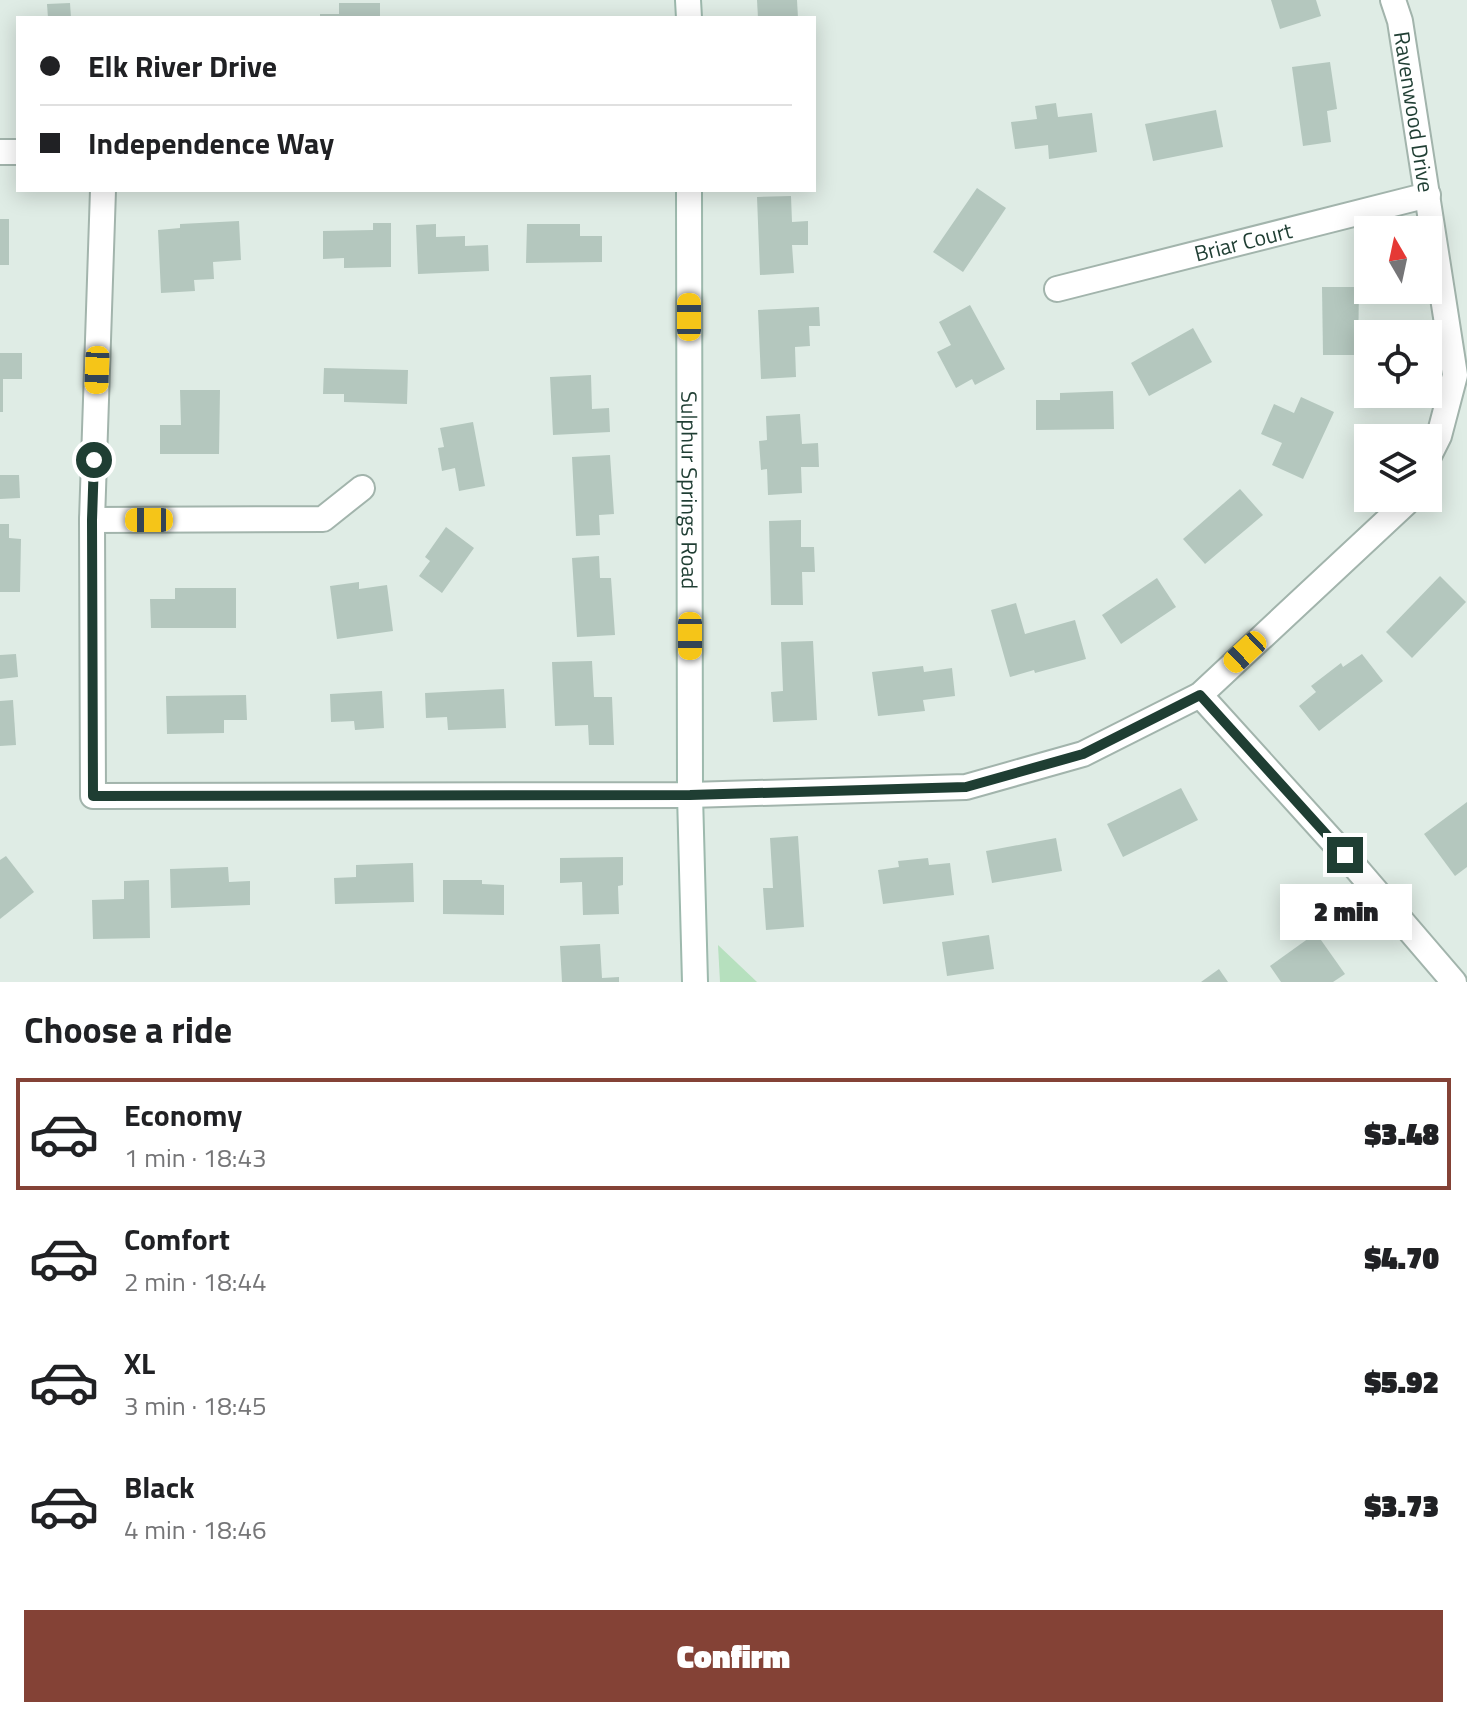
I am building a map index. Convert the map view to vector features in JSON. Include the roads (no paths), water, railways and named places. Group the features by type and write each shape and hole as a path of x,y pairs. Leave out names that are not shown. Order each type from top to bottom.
{"street":[{"name":"Ravenwood Drive","path":"1393,0 1400,21 1455,375 1442,425"},
{"path":"103,192 92,520 93,796 690,795 966,787 1083,754 1200,695 1396,512"},
{"name":"Sulphur Springs Road","path":"689,192 690,795 695,982"},
{"name":"Briar Court","path":"1057,289 1428,195"},
{"path":"92,520 323,519 362,488"},
{"path":"1200,695 1345,855 1445,979"}]}
